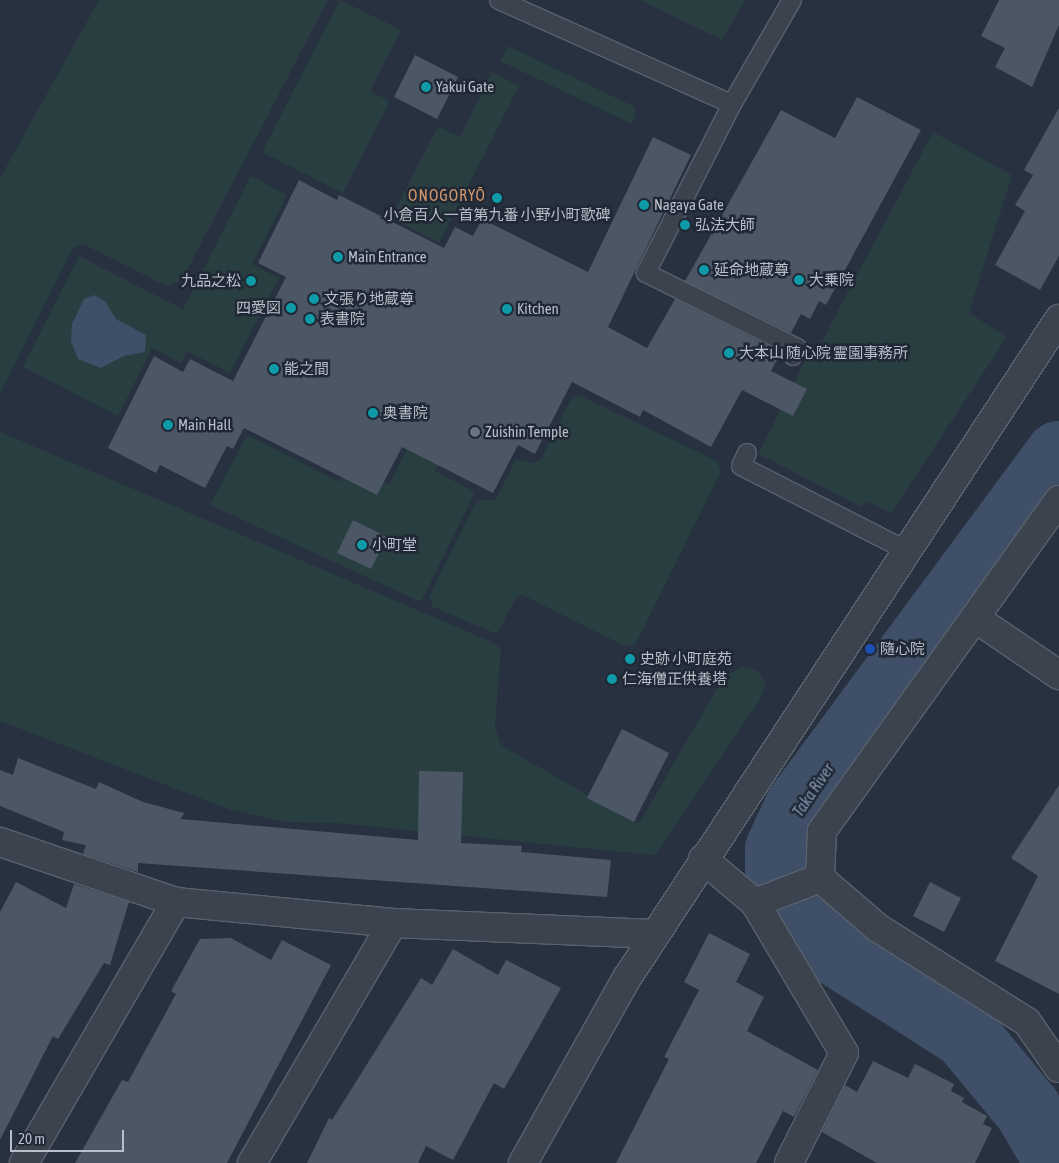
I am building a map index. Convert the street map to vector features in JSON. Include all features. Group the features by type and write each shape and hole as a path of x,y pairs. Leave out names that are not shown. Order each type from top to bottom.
{"street":[{"path":"523,1163 655,934 1059,319"},
{"path":"820,878 822,831 1059,500"},
{"path":"975,618 1059,675"},
{"path":"0,842 176,902 392,923 655,934"},
{"path":"703,859 756,903 844,1053 789,1163"},
{"path":"756,903 820,878"},
{"path":"820,878 878,928 1027,1022 1059,1068"},
{"path":"24,1163 176,902"},
{"path":"252,1163 392,923"}],"lane":[{"path":"499,0 732,104"},
{"path":"792,0 732,104 646,273 797,348 793,356"},
{"path":"747,453 741,466 908,551"}],"green space":[{"path":"99,0 328,0 182,280 166,286 83,244 73,248 0,394 0,178"},
{"path":"340,0 401,30 370,91 390,101 343,193 262,152"},
{"path":"640,0 745,0 722,40"},
{"path":"508,46 633,106 636,111 632,124 500,61"},
{"path":"492,72 519,86 439,243 391,218 438,126 460,137"},
{"path":"933,132 1012,175 969,313 1007,337 891,513 866,501 862,507 758,454 808,355 813,358"},
{"path":"251,176 287,195 252,264 279,278 230,373 187,351 181,363 152,348 118,416 23,367 79,256 183,309"},
{"path":"581,396 717,461 721,472 635,645 625,646 523,595 517,596 497,634 433,607 429,597 477,500 495,500 516,459 534,463 541,459 572,397"},
{"path":"428,408 459,424 435,471 475,492 421,602 210,505 247,435 340,482 349,465 389,485"},
{"path":"0,432 490,641 501,648 495,727 501,745 636,823 640,822 724,676 743,667 758,671 766,683 761,698 657,853 652,855 336,823 286,822 231,810 0,721"}],"water":[{"path":"94,295 105,301 116,319 146,335 145,352 124,356 101,368 78,359 71,341 72,324 84,299"}],"building":[{"path":"999,0 1059,0 1059,25 1032,87 995,67 1005,48 981,36"},
{"name":"Yakui Gate","path":"415,55 458,77 437,119 394,97"},
{"path":"857,97 921,130 826,305 819,301 810,319 801,314 791,333 685,281 781,110 835,138"},
{"path":"1059,108 1059,256 1040,290 995,265 1025,211 1015,205 1033,175 1024,170"},
{"path":"653,137 691,155 608,327 647,348 675,299 781,352 771,371 807,389 793,416 742,390 711,447 643,410 640,417 572,382 535,454 518,445 493,493 402,447 377,495 244,428 233,449 227,446 205,488 160,465 156,473 108,448 154,356 183,372 190,359 233,381 286,277 258,263 299,180 337,200 339,195 444,248 455,227 473,236 482,219 588,272"},
{"name":"小町堂","path":"353,520 387,537 371,569 337,553"},
{"path":"622,729 669,753 634,822 587,798"},
{"path":"18,758 96,789 99,782 143,802 184,813 181,819 418,840 419,771 463,772 461,843 522,846 521,852 611,860 607,897 138,863 138,872 83,854 86,845 62,840 64,832 0,806 0,770 13,775"},
{"path":"1059,785 1059,994 995,961 1038,876 1011,858"},
{"path":"16,882 66,908 74,884 129,902 110,965 104,963 58,1039 53,1036 0,1140 0,912"},
{"path":"930,882 961,898 944,932 913,916"},
{"path":"709,933 750,954 736,982 764,997 747,1031 818,1070 794,1117 783,1111 756,1163 616,1163 669,1059 664,1057 699,990 684,982"},
{"path":"231,938 271,960 282,940 331,965 227,1163 75,1163 122,1080 128,1082 176,994 171,991 200,939"},
{"path":"453,949 498,975 506,960 561,988 504,1089 494,1083 453,1160 426,1146 418,1163 307,1163 329,1118 332,1120 421,978 432,985"},
{"path":"873,1061 908,1078 915,1064 954,1084 951,1091 964,1098 962,1102 987,1116 983,1124 992,1128 975,1163 877,1163 822,1132 845,1085 857,1092"}],"waterway":[{"name":"Taka River","path":"1059,455 798,808 779,849 779,876 799,923 828,947 966,1035 1028,1110 1059,1163"}],"place":[{"name":"Yakui Gate","path":"426,87"},
{"name":"小倉百人一首第九番 小野小町歌碑","path":"497,198"},
{"name":"Nagaya Gate","path":"644,205"},
{"name":"弘法大師","path":"685,225"},
{"name":"Main Entrance","path":"338,257"},
{"name":"延命地蔵尊","path":"704,270"},
{"name":"大乗院","path":"799,280"},
{"name":"九品之松","path":"251,281"},
{"name":"文張り地蔵尊","path":"314,299"},
{"name":"四愛図","path":"291,308"},
{"name":"Kitchen","path":"507,309"},
{"name":"表書院","path":"310,319"},
{"name":"大本山 随心院 霊園事務所","path":"729,353"},
{"name":"能之間","path":"274,369"},
{"name":"奥書院","path":"373,413"},
{"name":"Main Hall","path":"168,425"},
{"name":"Zuishin Temple","path":"475,432"},
{"name":"小町堂","path":"362,545"},
{"name":"隨心院","path":"870,649"},
{"name":"史跡 小町庭苑","path":"630,659"},
{"name":"仁海僧正供養塔","path":"612,679"}],"district":[{"name":"ONOGORYŌ","path":"447,195"}]}
